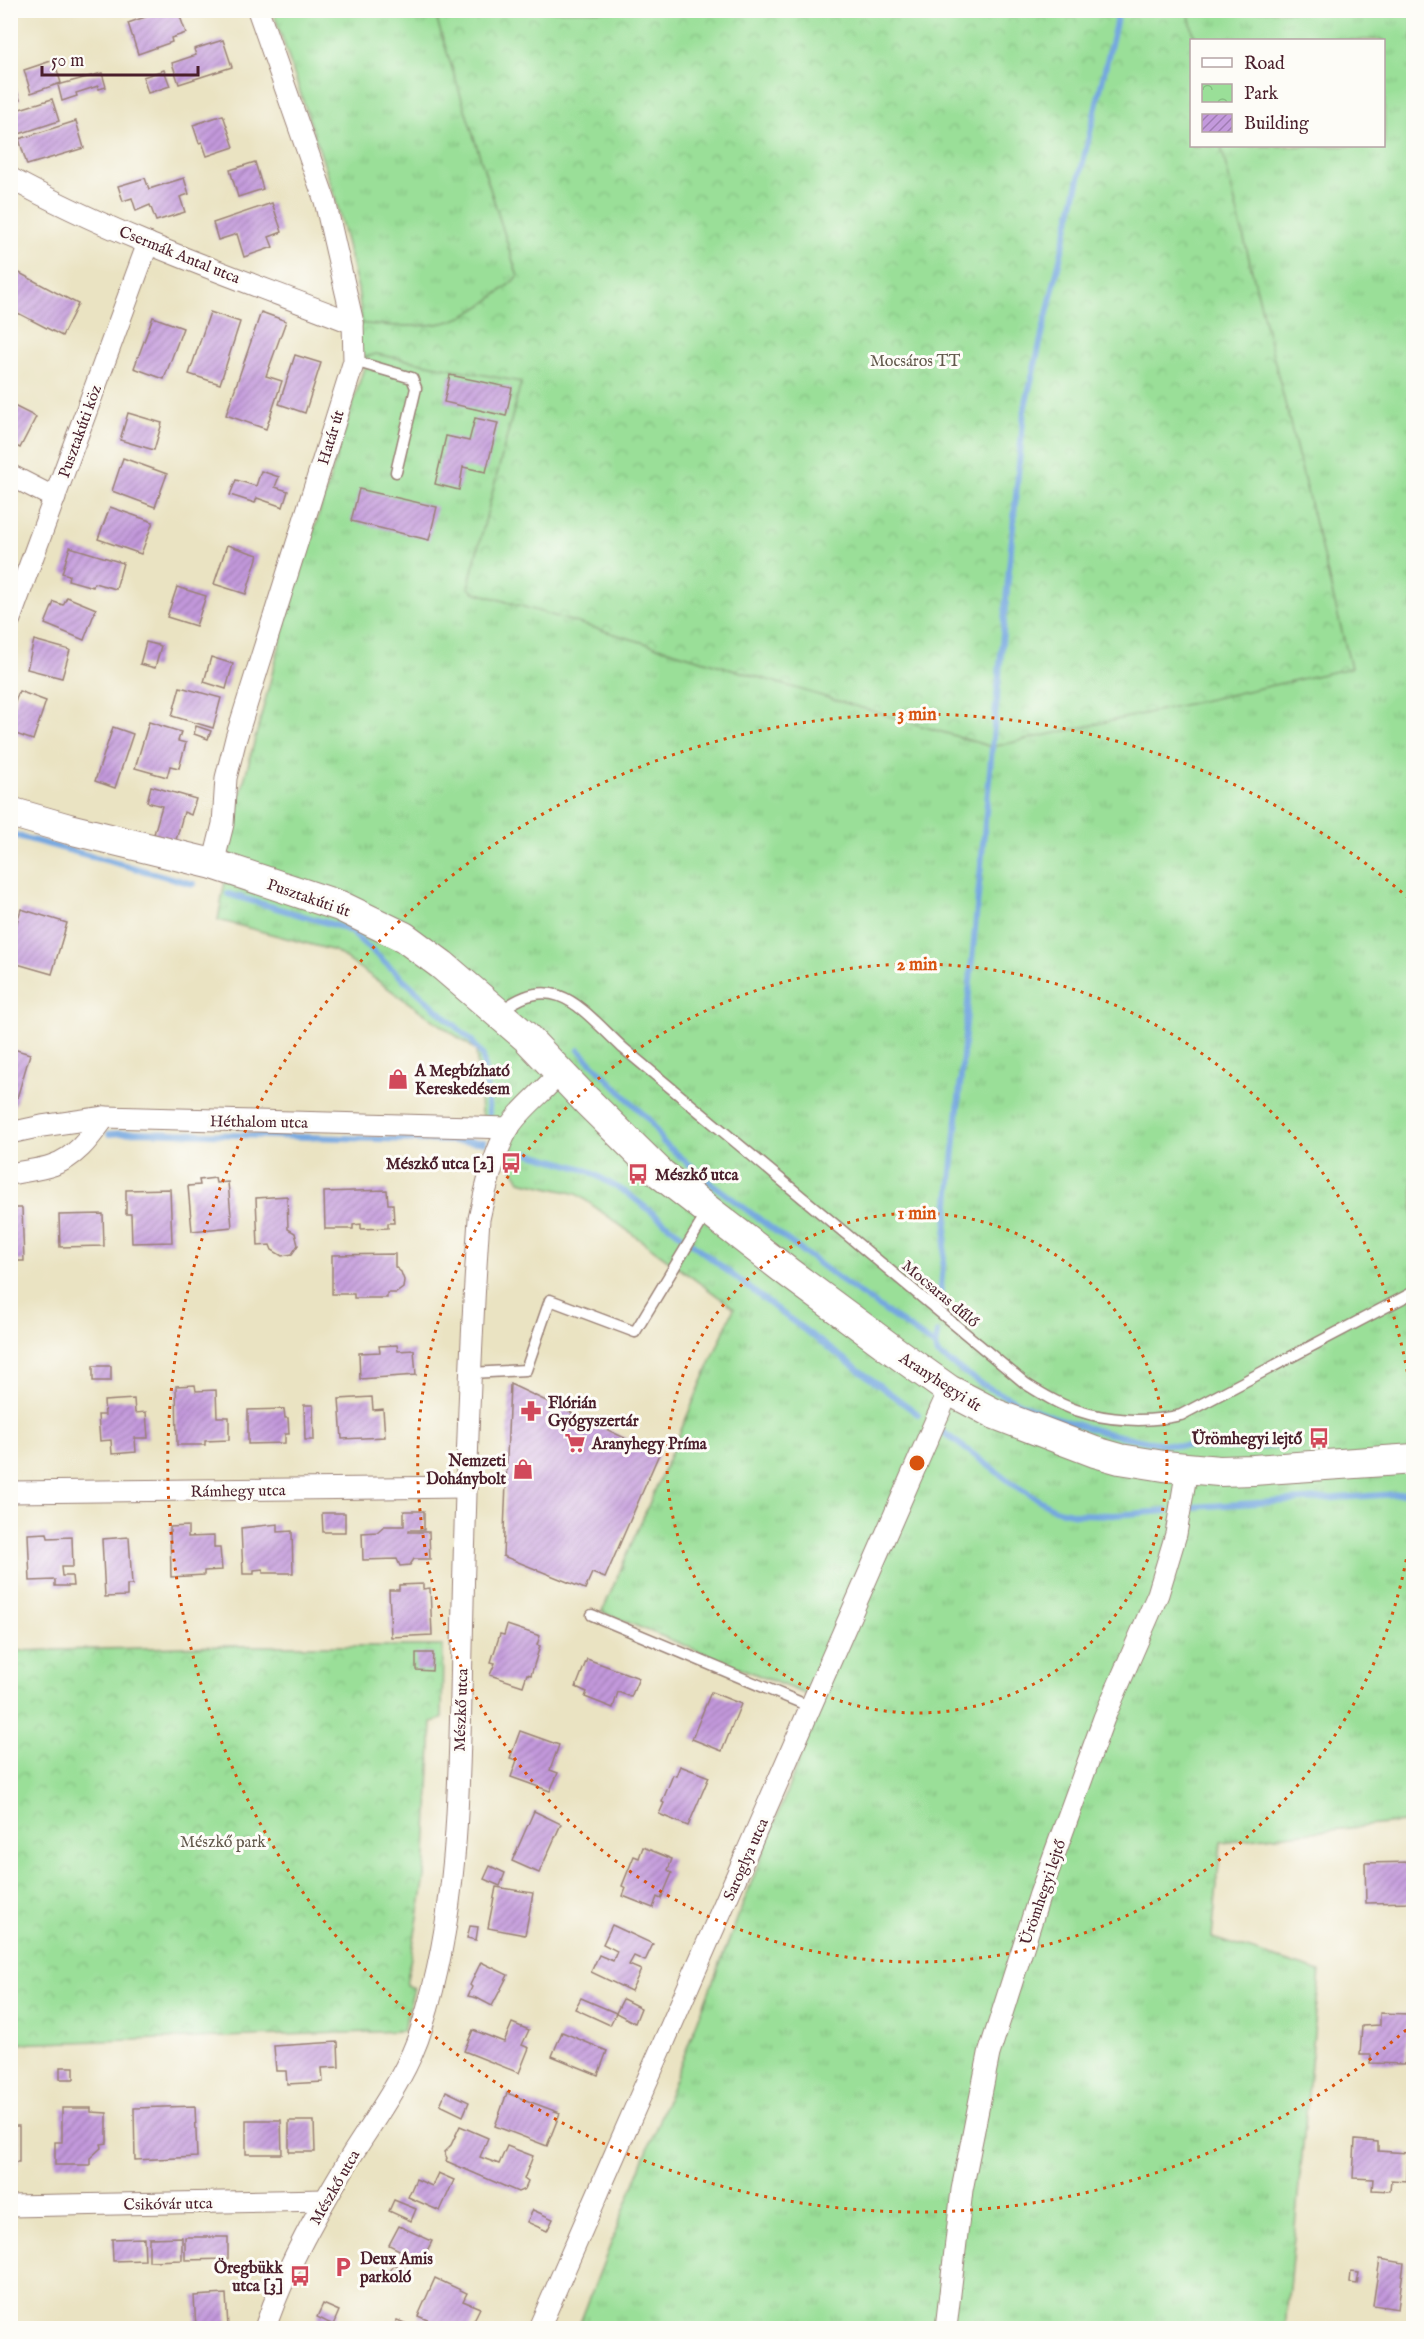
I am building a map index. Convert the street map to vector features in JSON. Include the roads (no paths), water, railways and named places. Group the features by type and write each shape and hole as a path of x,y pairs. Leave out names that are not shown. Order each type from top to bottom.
{"street":[{"name":"Határ út","path":"213,864 223,824 226,778 236,738 354,361 352,323 325,201 258,10"},
{"name":"Csermák Antal utca","path":"10,178 35,192 148,243 352,323"},
{"name":"Pusztakúti köz","path":"10,619 148,243"},
{"path":"10,475 55,498"},
{"name":"Pusztakúti út","path":"10,812 69,829 213,864 340,906 372,920 404,937 433,958 499,1013 559,1073"},
{"name":"Mészkő utca","path":"264,2328 287,2270 325,2200 409,2064 422,2027 440,1955 449,1903 455,1843 466,1487 479,1220 487,1183 509,1128 559,1073"},
{"name":"Aranyhegyi út","path":"559,1073 661,1174 701,1222 789,1273 949,1390 995,1414 1068,1443 1119,1459 1187,1469 1253,1470 1413,1459"},
{"path":"10,1174 52,1166 70,1156 90,1139 105,1117"},
{"name":"Héthalom utca","path":"10,1133 105,1117 509,1128"},
{"name":"Saroglya utca","path":"539,2328 949,1390"},
{"name":"Ürömhegyi lejtő","path":"946,2328 962,2190 989,2054 1040,1894 1100,1729 1158,1594 1176,1534 1187,1469"},
{"name":"Rámhegy utca","path":"10,1492 466,1487"},
{"name":"Csikóvár utca","path":"10,2206 325,2200"}],"lane":[{"path":"354,361 412,378 416,388 396,472"},
{"name":"Mocsaras dűlő","path":"499,1013 520,997 531,993 545,991 561,996 584,1012 623,1048 1026,1384 1077,1411 1134,1420 1163,1419 1181,1415 1413,1292"},
{"path":"471,1372 526,1370 550,1300 635,1332 701,1222"},
{"path":"592,1615 812,1707"}],"waterway":[{"path":"940,1298 1024,411 1119,10"},
{"path":"10,834 193,884"},
{"path":"228,894 341,927 351,932 471,1040 483,1056 489,1113"},
{"path":"579,1050 651,1122 663,1142 715,1186 842,1281 935,1346"},
{"path":"109,1134 137,1132 484,1142"},
{"path":"528,1153 587,1170 627,1193 775,1308 918,1414"},
{"path":"937,1333 935,1346 937,1354 973,1378 1024,1405 1084,1427 1146,1441 1210,1448 1256,1448 1296,1444"},
{"path":"943,1432 1016,1486 1054,1509 1076,1514 1114,1515 1167,1511"},
{"path":"1192,1507 1414,1493"}],"place":[{"name":"A Megbízható Kereskedésem","path":"398,1079"},
{"name":"Mészkő utca [2]","path":"511,1163"},
{"name":"Mészkő utca","path":"638,1174"},
{"name":"Flórián Gyógyszertár","path":"531,1411"},
{"name":"Ürömhegyi lejtő","path":"1319,1438"},
{"name":"Aranyhegy Príma","path":"575,1443"},
{"name":"Nemzeti Dohánybolt","path":"523,1469"},
{"name":"Deux Amis parkoló","path":"343,2267"},
{"name":"Öregbükk utca [3]","path":"300,2276"}],"park label":[{"name":"Mocsáros TT","path":"915,360"},
{"name":"Mészkő park","path":"223,1841"}]}
